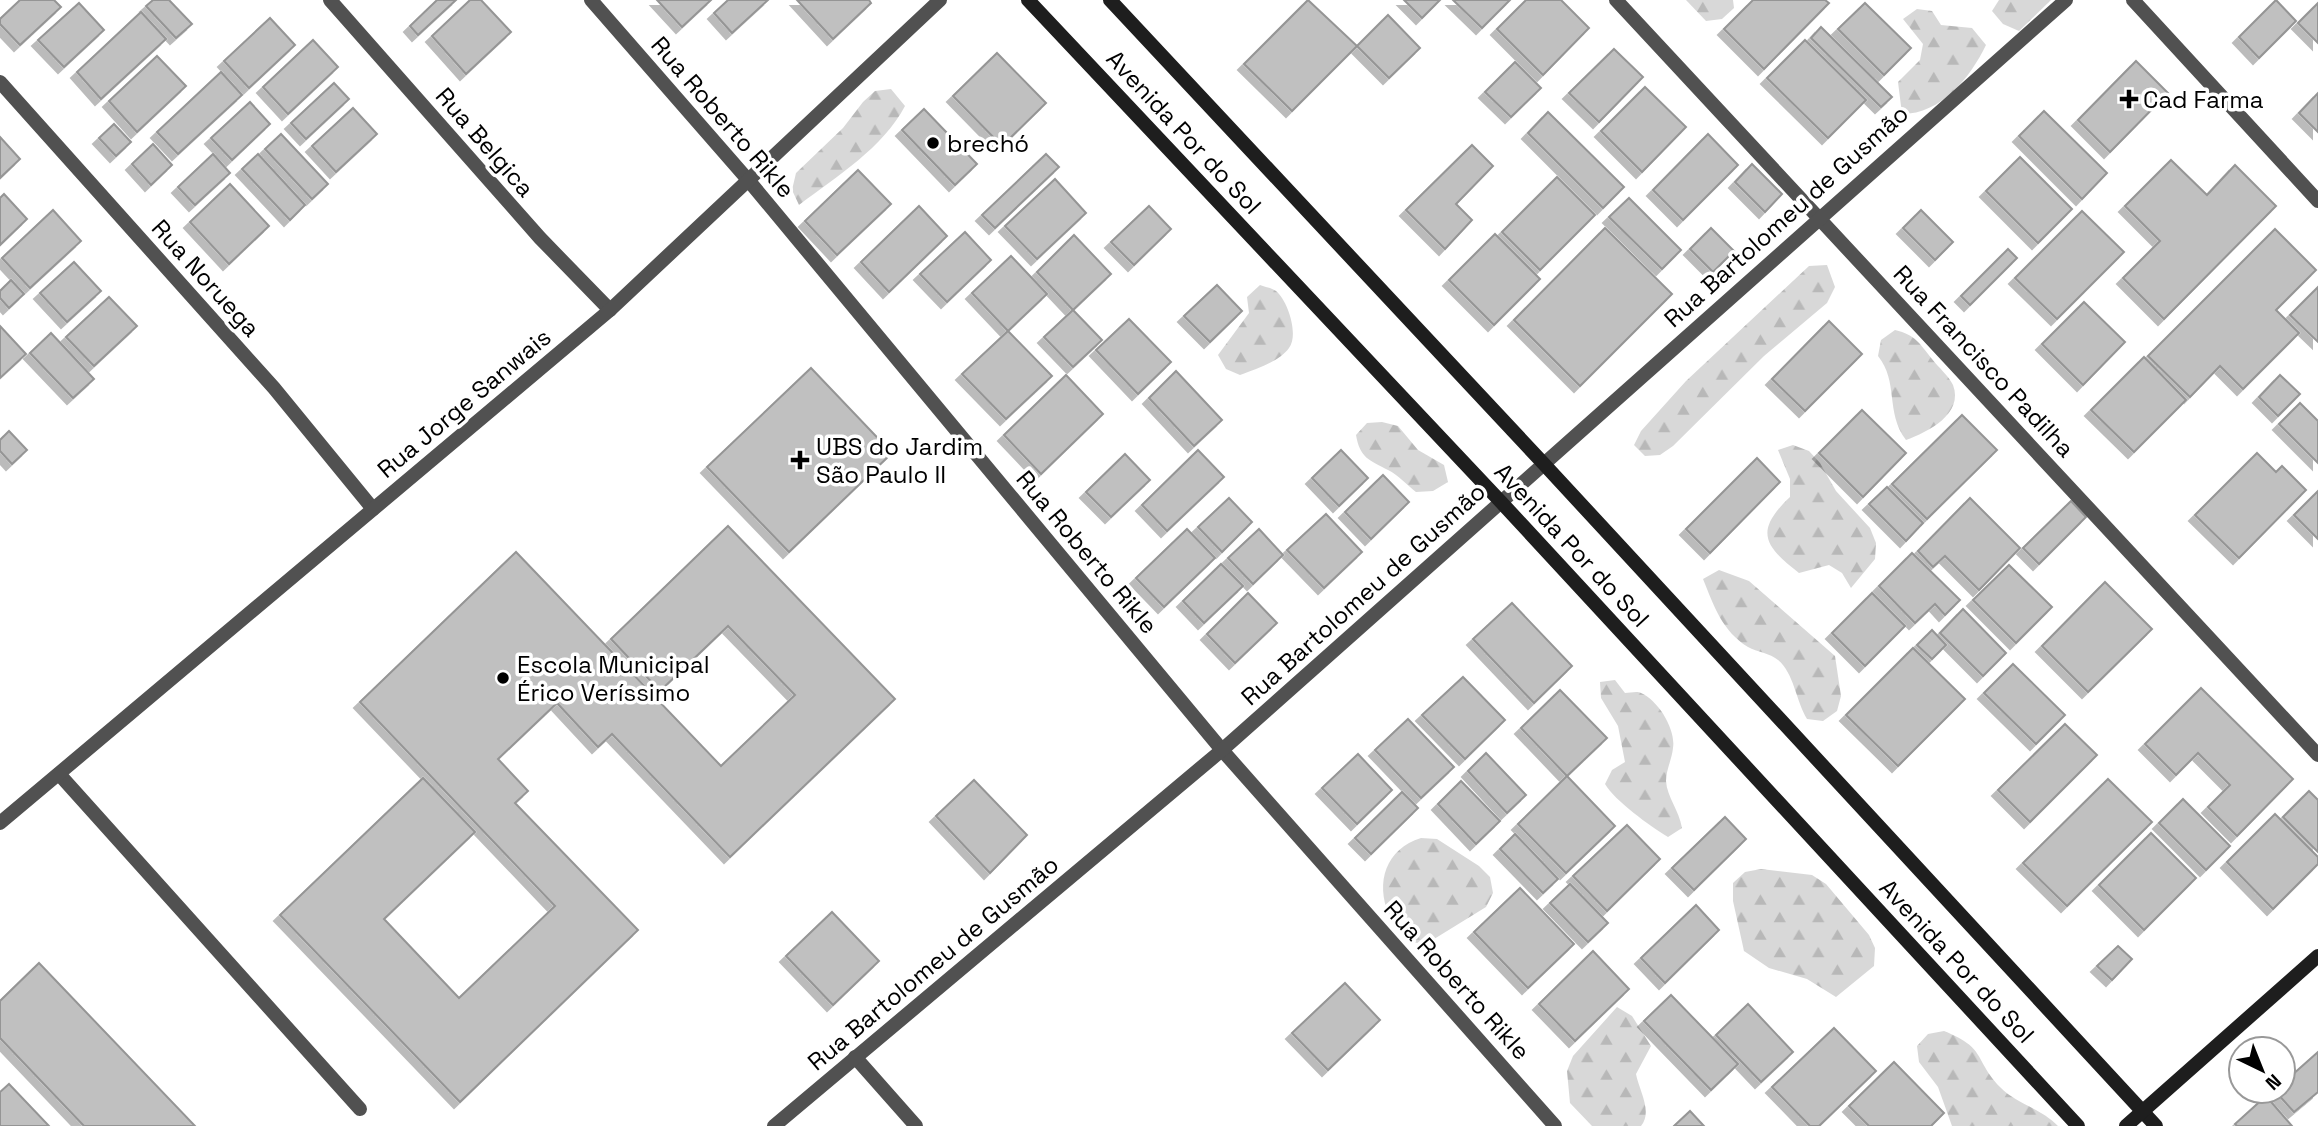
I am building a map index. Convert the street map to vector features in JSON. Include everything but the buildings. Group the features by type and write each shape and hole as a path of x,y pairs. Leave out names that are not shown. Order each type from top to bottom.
{"street":[{"name":"Rua Belgica","path":"330,0 540,237 610,310"},
{"name":"Rua Roberto Rikle","path":"591,0 749,181 1222,750 1555,1126"},
{"name":"Rua Jorge Sanwais","path":"0,824 610,310 940,0"},
{"name":"Avenida Por do Sol","path":"1028,0 1501,502 2078,1126"},
{"name":"Avenida Por do Sol","path":"1110,0 1543,463 2156,1126"},
{"name":"Rua Francisco Padilha","path":"1616,0 2318,755"},
{"name":"Rua Bartolomeu de Gusmão","path":"774,1126 1222,750 2066,0"},
{"path":"2133,0 2318,201"},
{"name":"Rua Noruega","path":"0,82 274,388 373,509"},
{"path":"59,774 360,1109"},
{"path":"2126,1126 2318,956"},
{"path":"855,1057 916,1126"}],"green space":[{"path":"1686,0 1733,0 1734,8 1722,19 1706,21"},
{"path":"1999,0 2051,0 2019,31 2003,24 1992,11"},
{"path":"1917,9 1932,11 1941,25 1972,28 1986,45 1972,70 1953,92 1929,108 1902,114 1898,82 1920,60 1923,44 1903,19"},
{"path":"891,89 905,106 896,121 872,148 799,205 792,190 796,173 843,128 875,91"},
{"path":"1827,265 1835,287 1827,303 1764,356 1673,446 1660,455 1645,456 1634,445 1641,431 1686,381 1809,266"},
{"path":"1260,285 1276,291 1284,302 1291,318 1292,342 1279,357 1240,375 1226,369 1218,355 1249,313 1247,297"},
{"path":"1895,330 1908,334 1920,344 1951,382 1955,395 1949,413 1942,420 1906,440 1896,419 1888,376 1878,356 1881,340"},
{"path":"1382,422 1398,426 1418,450 1444,465 1448,482 1433,491 1416,492 1366,457 1360,449 1356,435 1367,423"},
{"path":"1793,445 1809,451 1820,463 1836,491 1870,528 1876,543 1875,559 1851,588 1842,573 1829,565 1799,573 1771,546 1768,529 1771,519 1790,497 1790,479 1778,450"},
{"path":"1719,570 1749,581 1835,656 1841,696 1837,711 1823,721 1807,719 1788,672 1778,660 1748,647 1725,626 1703,579"},
{"path":"1615,680 1625,693 1639,692 1654,702 1672,733 1673,748 1666,781 1682,828 1668,837 1625,805 1605,784 1612,770 1625,762 1618,726 1601,698 1600,682"},
{"path":"1421,838 1437,839 1479,866 1490,877 1493,893 1486,907 1426,944 1410,942 1396,926 1389,915 1383,891 1387,868 1392,858 1409,843"},
{"path":"1761,869 1812,875 1826,884 1869,935 1875,948 1874,966 1836,997 1807,979 1769,968 1744,951 1733,901 1733,883 1745,872"},
{"path":"1617,1007 1632,1016 1651,1046 1636,1074 1646,1114 1641,1126 1592,1126 1570,1103 1567,1071 1573,1056"},
{"path":"1944,1031 1974,1049 1992,1078 2006,1093 2058,1126 1952,1126 1938,1087 1919,1062 1917,1046 1928,1034"}],"place":[{"name":"Cad Farma","path":"2129,99"},
{"name":"brechó","path":"933,143"},
{"name":"UBS do Jardim São Paulo II","path":"800,460"},
{"name":"Escola Municipal Érico Veríssimo","path":"503,678"}]}
